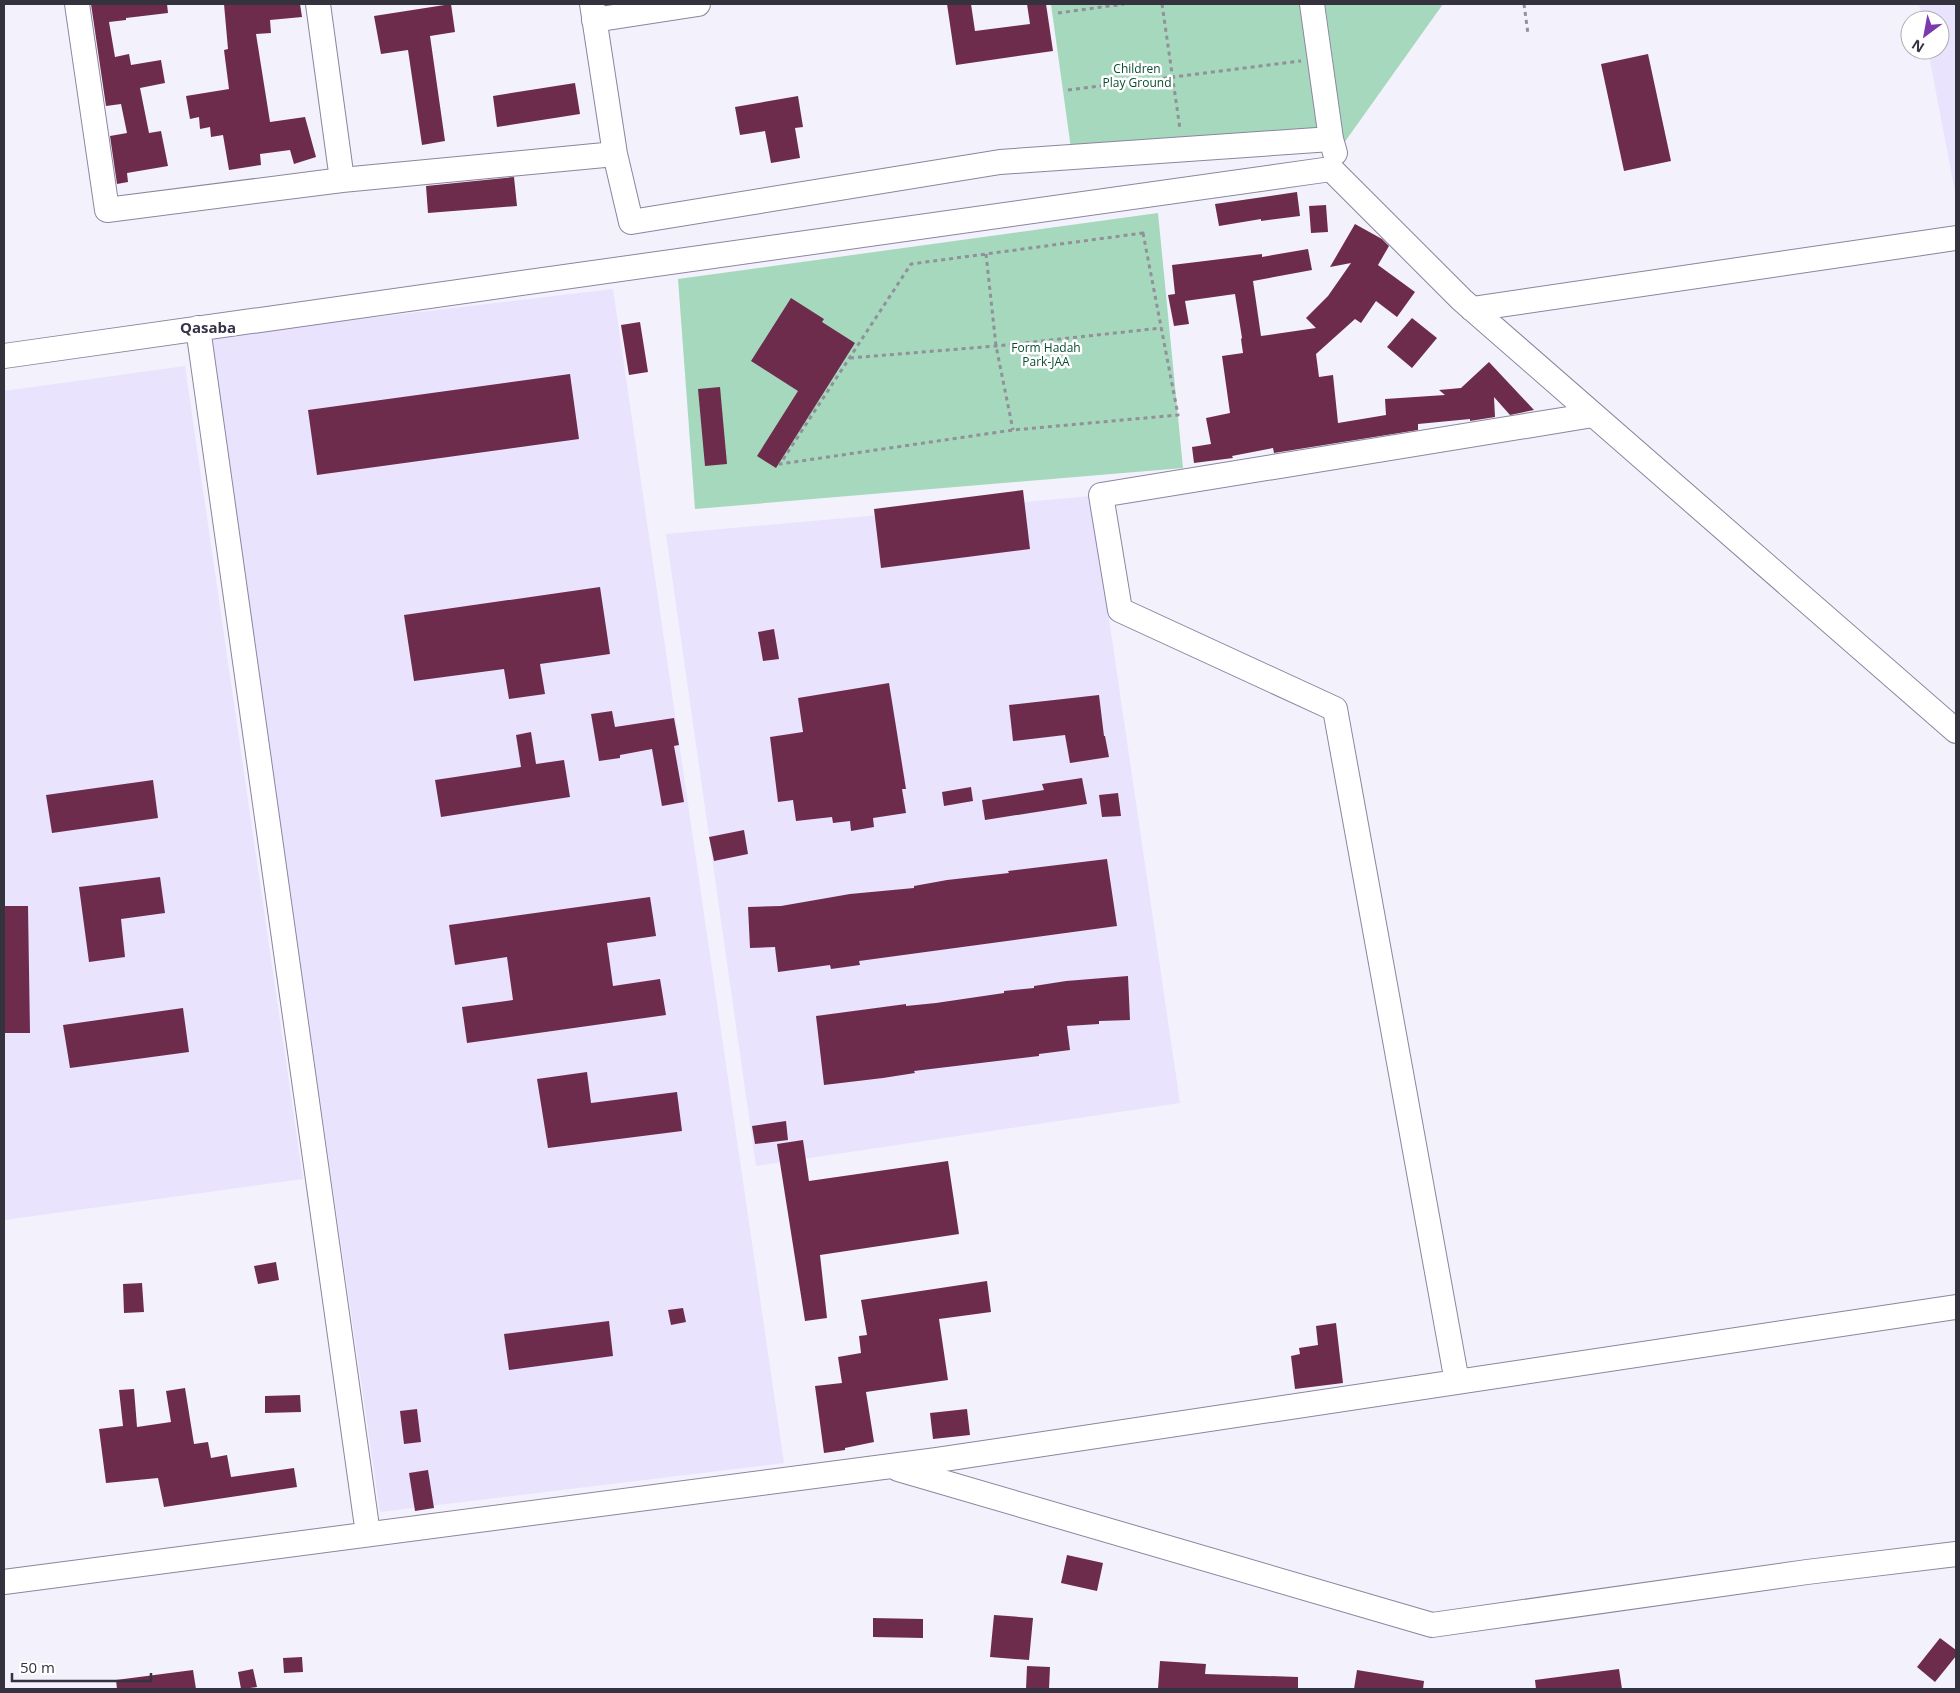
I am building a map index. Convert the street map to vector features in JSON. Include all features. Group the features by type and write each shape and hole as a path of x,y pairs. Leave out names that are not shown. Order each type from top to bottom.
{"street":[{"path":"77,4 107,210 342,180 615,154"},
{"path":"318,4 342,180"},
{"path":"698,4 593,12 615,154 631,222 1000,162 1331,139"},
{"path":"1312,4 1331,139 1335,153 1331,169"},
{"path":"1331,169 1472,309 1956,730"},
{"path":"4,356 1331,169"},
{"path":"1472,309 1956,238"},
{"path":"198,328 368,1534"},
{"path":"1457,1382 1335,709 1120,610 1101,495 1593,415"},
{"path":"4,1582 937,1460 1956,1307"},
{"path":"886,1466 1432,1625 1807,1572 1956,1554"}],"path":[{"path":"1058,13 1124,4"},
{"path":"1162,4 1183,149"},
{"path":"1524,4 1528,34"},
{"path":"1068,90 1320,59"},
{"path":"1143,233 1178,415 1013,430 780,464 911,264 986,254 1143,233"},
{"path":"986,254 996,346 1013,430"},
{"path":"849,358 996,346 1161,328"}],"shaded area":[{"path":"1919,4 1956,4 1956,197 1930,60 1950,60 1950,10 1920,10"},
{"path":"613,289 784,1463 380,1512 209,337"},
{"path":"185,366 303,1179 4,1220 4,391"},
{"path":"1091,496 1180,1103 756,1166 666,534"}],"green space":[{"name":"Children Play Ground","path":"1051,4 1308,4 1319,131 1072,156"},
{"path":"1325,4 1443,4 1344,143"},
{"name":"Form Hadah Park-JAA","path":"1158,213 1183,468 695,509 678,279"}],"building":[{"path":"91,4 167,4 168,13 109,22 115,57 129,54 131,65 161,60 165,83 140,88 149,133 161,131 168,166 127,173 128,182 117,184 110,136 127,133 121,104 106,106"},
{"path":"224,4 300,4 302,17 270,20 271,33 256,34 270,122 305,117 316,157 294,164 290,150 260,154 261,165 229,170 223,135 211,137 210,127 200,129 199,117 190,119 186,96 229,89 224,50 228,49"},
{"path":"451,4 455,32 430,36 445,141 422,145 408,50 381,54 374,16"},
{"path":"947,4 971,4 975,31 1030,24 1027,4 1046,4 1053,51 956,65"},
{"path":"1648,54 1671,161 1624,171 1601,64"},
{"path":"575,83 580,114 497,127 493,96"},
{"path":"798,96 803,127 795,128 800,158 771,163 765,131 740,135 735,107"},
{"path":"514,177 517,206 428,213 426,186"},
{"path":"1297,192 1300,216 1261,221 1261,219 1219,226 1215,204"},
{"path":"1326,205 1328,232 1311,233 1309,206"},
{"path":"1355,224 1382,239 1389,246 1378,265 1415,292 1397,317 1376,301 1361,323 1355,319 1316,354 1319,377 1333,375 1338,423 1386,415 1385,399 1445,395 1439,390 1461,388 1489,362 1534,410 1510,415 1494,397 1495,417 1470,421 1470,419 1418,424 1418,430 1274,453 1273,448 1232,456 1233,458 1194,463 1192,447 1211,444 1206,418 1230,413 1222,356 1243,353 1242,338 1235,294 1185,301 1189,324 1174,326 1168,295 1175,294 1172,265 1262,254 1262,257 1308,249 1312,270 1253,281 1261,336 1316,328 1306,318 1328,296 1351,263 1330,267"},
{"path":"791,298 824,319 822,322 855,343 776,468 757,456 798,391 751,361"},
{"path":"1412,318 1437,338 1412,368 1387,347"},
{"path":"640,322 648,372 629,375 621,325"},
{"path":"570,374 579,439 317,475 308,410"},
{"path":"720,387 727,464 705,466 698,389"},
{"path":"1023,490 1030,549 881,568 874,509"},
{"path":"600,587 610,654 540,664 545,694 509,699 504,669 414,681 404,615"},
{"path":"774,629 779,659 763,661 758,632"},
{"path":"889,683 906,789 902,789 906,813 873,818 874,827 851,831 850,821 833,823 832,817 796,821 793,800 778,802 770,737 803,732 798,698"},
{"path":"1099,695 1104,736 1109,757 1070,763 1065,735 1013,741 1009,705"},
{"path":"612,711 615,727 674,718 679,745 674,746 684,802 662,806 652,749 620,755 620,758 599,761 591,714"},
{"path":"531,732 536,764 564,760 570,797 441,817 435,780 521,767 516,735"},
{"path":"1082,778 1087,804 985,820 982,800 1044,790 1042,784"},
{"path":"153,780 158,818 52,833 46,795"},
{"path":"971,787 973,801 944,806 942,792"},
{"path":"1118,793 1121,816 1102,817 1099,795"},
{"path":"744,830 748,854 714,861 709,837"},
{"path":"1107,859 1117,926 859,961 860,965 831,969 830,965 778,972 775,947 750,948 748,907 781,906 850,894 914,888 914,886 947,880 1009,873 1008,871"},
{"path":"160,877 165,913 121,919 125,957 89,962 79,887"},
{"path":"650,897 656,936 607,943 613,986 660,979 666,1015 467,1043 462,1007 513,1000 507,957 455,965 449,925"},
{"path":"4,906 28,906 30,1033 4,1033"},
{"path":"1128,976 1130,1020 1099,1021 1099,1024 1067,1026 1070,1050 1039,1054 1039,1056 914,1071 915,1073 824,1085 816,1016 906,1004 906,1006 936,1003 1004,993 1004,991 1034,988 1034,986 1066,981"},
{"path":"183,1008 189,1052 70,1068 63,1025"},
{"path":"587,1072 591,1103 677,1092 682,1131 548,1148 537,1079"},
{"path":"786,1121 788,1140 755,1144 752,1126"},
{"path":"803,1140 809,1181 948,1161 959,1234 820,1255 827,1318 805,1321 777,1144"},
{"path":"276,1262 279,1280 258,1284 254,1266"},
{"path":"987,1281 991,1312 939,1319 948,1380 866,1392 874,1442 845,1448 845,1450 824,1453 815,1386 842,1383 838,1357 861,1353 859,1336 867,1335 861,1300"},
{"path":"142,1283 144,1312 124,1313 123,1284"},
{"path":"683,1308 686,1322 671,1325 668,1310"},
{"path":"609,1321 613,1356 509,1370 504,1334"},
{"path":"1336,1323 1343,1383 1295,1389 1291,1356 1300,1354 1299,1348 1318,1345 1316,1326"},
{"path":"185,1388 194,1444 208,1442 211,1458 227,1455 231,1477 294,1468 297,1487 164,1507 158,1478 106,1483 99,1429 123,1426 119,1390 134,1389 137,1427 171,1422 166,1391"},
{"path":"300,1395 301,1412 265,1413 265,1396"},
{"path":"417,1409 421,1442 404,1444 400,1411"},
{"path":"967,1409 970,1435 933,1439 930,1413"},
{"path":"428,1470 434,1508 415,1511 409,1473"},
{"path":"1067,1555 1103,1563 1097,1591 1061,1583"},
{"path":"994,1615 1033,1618 1029,1660 990,1657"},
{"path":"873,1618 923,1619 923,1638 873,1637"},
{"path":"1940,1638 1956,1650 1956,1656 1935,1682 1917,1667"},
{"path":"302,1657 303,1672 284,1673 283,1658"},
{"path":"1160,1661 1206,1664 1205,1674 1298,1677 1298,1689 1158,1689"},
{"path":"1027,1666 1050,1667 1049,1689 1026,1689"},
{"path":"253,1669 257,1687 241,1689 238,1672"},
{"path":"1619,1669 1622,1689 1536,1689 1535,1680"},
{"path":"193,1670 196,1689 117,1689 116,1680"},
{"path":"1357,1670 1424,1681 1423,1689 1354,1689"}],"district":[{"name":"Qasaba","path":"208,328"}]}
